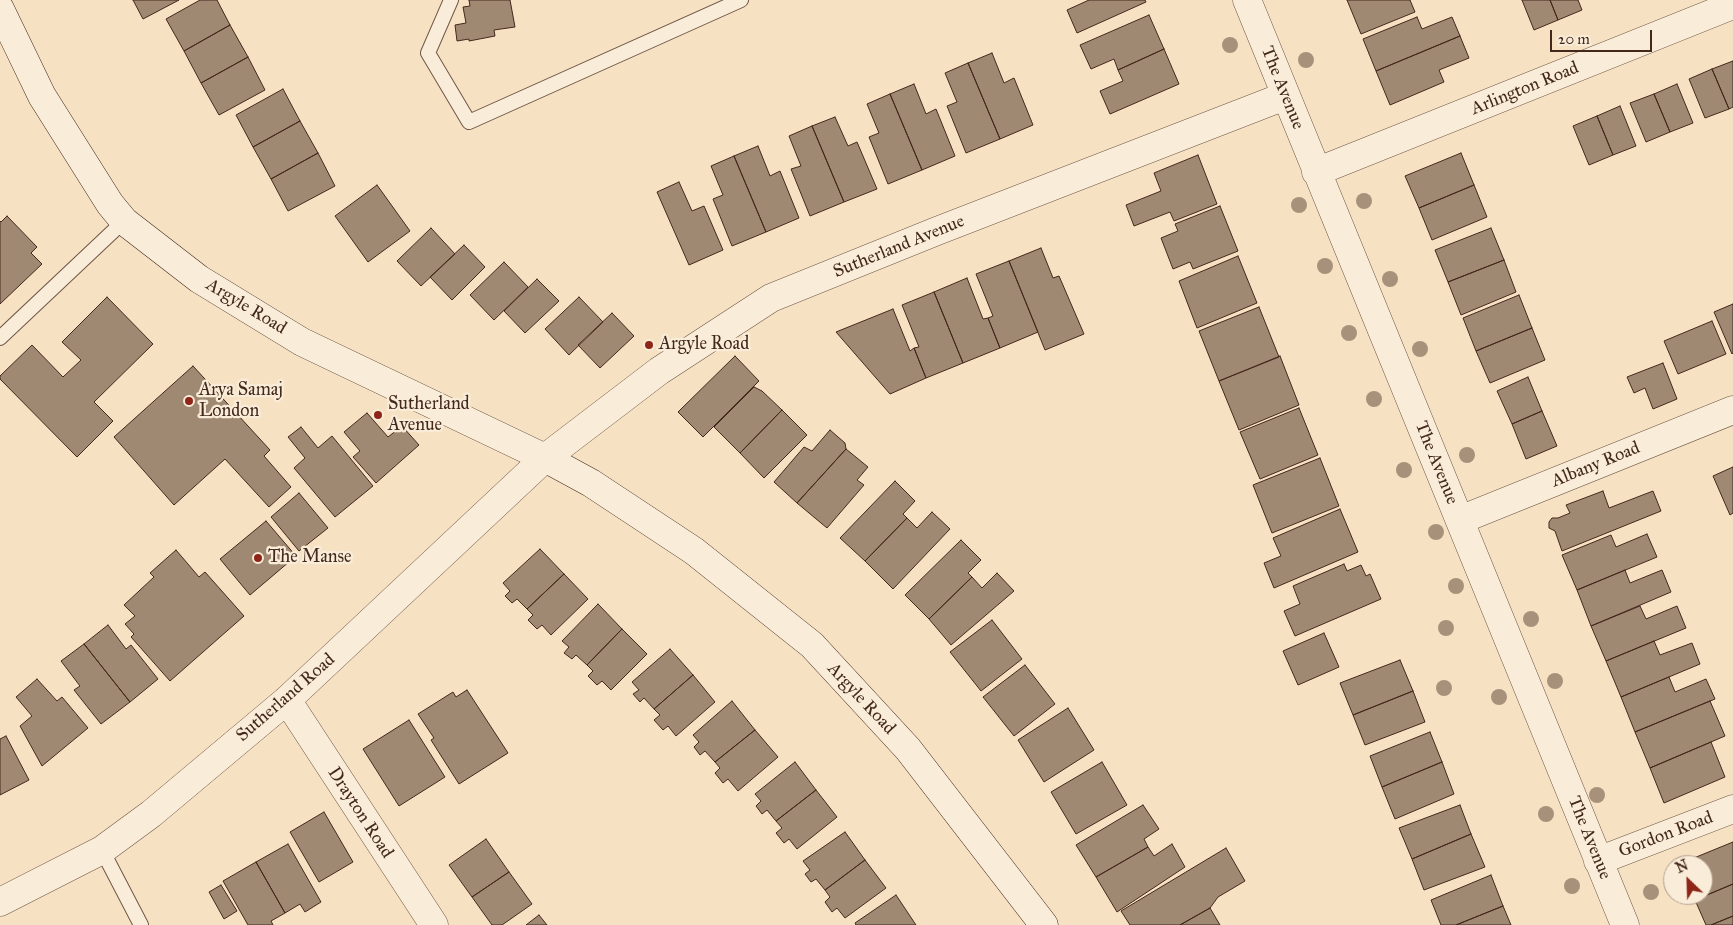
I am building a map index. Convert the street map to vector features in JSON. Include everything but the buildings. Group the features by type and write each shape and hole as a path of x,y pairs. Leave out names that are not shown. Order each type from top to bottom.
{"street":[{"name":"The Avenue","path":"1248,0 1285,96 1625,925"},
{"name":"Arlington Road","path":"1316,172 1733,5"},
{"name":"Argyle Road","path":"0,9 42,96 110,204 124,221 199,279 302,342 545,458 590,483 694,551 812,645 908,750 1044,925"},
{"name":"Sutherland Avenue","path":"545,458 659,371 771,298 937,231 1285,96"},
{"name":"Albany Road","path":"1460,520 1733,410"},
{"name":"Sutherland Road","path":"0,902 102,850 150,814 287,700 545,458"},
{"name":"Drayton Road","path":"287,700 434,925"},
{"name":"Gordon Road","path":"1598,861 1733,809"}],"lane":[{"path":"451,0 428,53 469,122 740,0"},
{"path":"0,338 124,221"},
{"path":"102,850 141,925"}],"place":[{"name":"Argyle Road","path":"649,345"},
{"name":"Arya Samaj London","path":"189,401"},
{"name":"Sutherland Avenue","path":"378,415"},
{"name":"The Manse","path":"258,558"}]}
